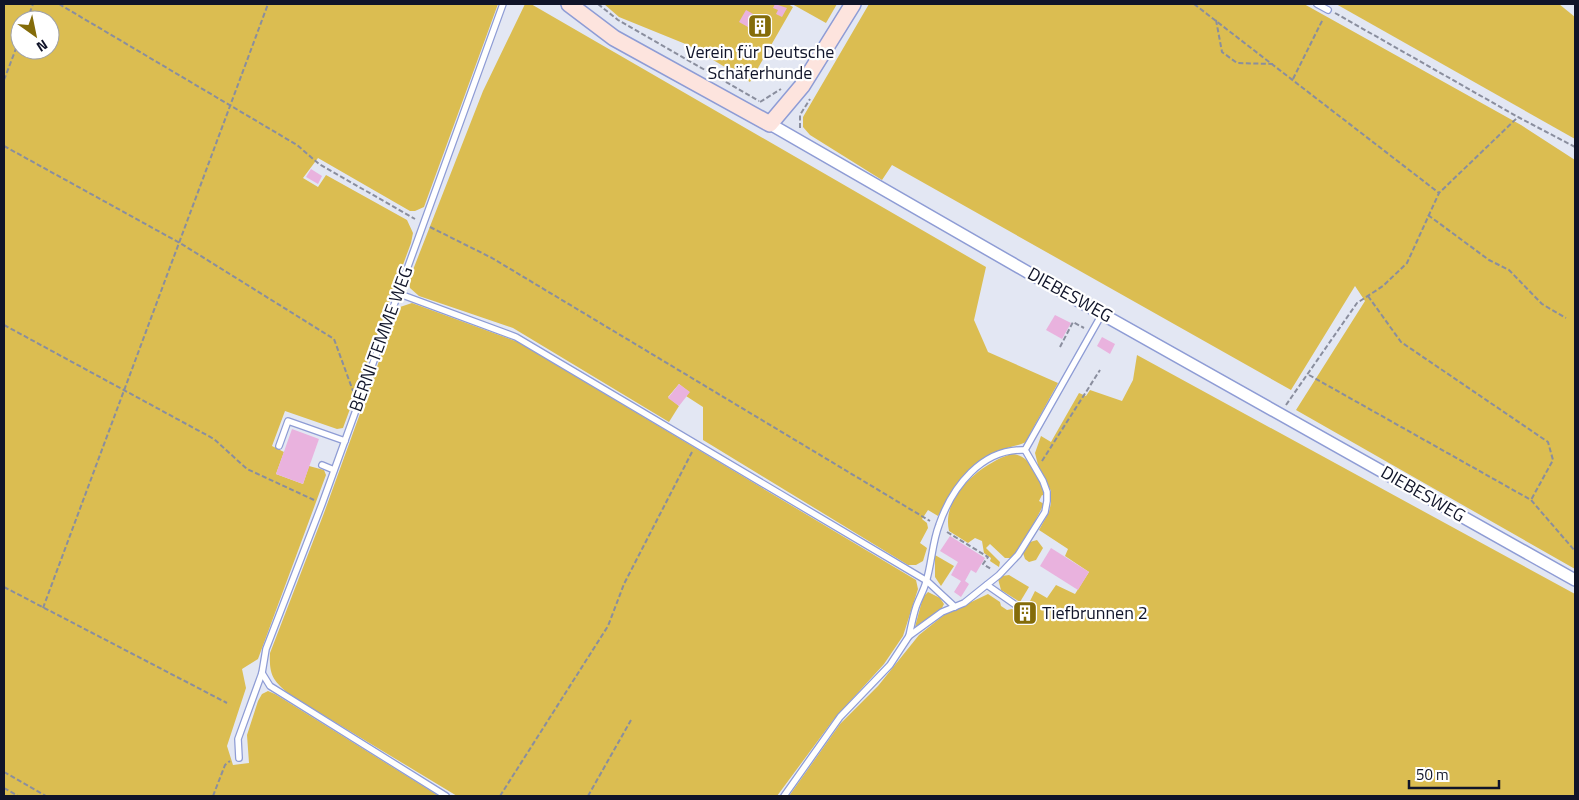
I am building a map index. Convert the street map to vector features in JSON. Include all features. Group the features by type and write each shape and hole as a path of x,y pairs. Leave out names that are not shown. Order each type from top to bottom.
{"street":[{"name":"DIEBESWEG","path":"569,4 614,38 808,145 1102,314 1575,580"},
{"path":"770,124 802,86 853,4"}],"lane":[{"path":"1317,4 1328,10"},
{"name":"BERNI TEMME WEG","path":"239,755 238,739 262,673 266,649 322,504 503,5"},
{"path":"398,293 516,336 576,370 926,581 955,607"},
{"path":"1025,450 1102,314"},
{"path":"279,446 288,421 345,441"},
{"path":"909,636 916,607 926,581 938,526 957,489 979,465 1006,451 1025,450"},
{"path":"784,796 840,717 884,672 909,636 942,612 964,603 999,575 1018,555 1045,512 1047,492 1025,450"},
{"path":"322,465 334,470"},
{"path":"987,584 1020,608"},
{"path":"262,673 270,686 446,796"}],"path":[{"path":"59,4 297,145 319,164 423,223 492,258 938,526 988,557 983,564 999,575"},
{"path":"43,608 268,4"},
{"path":"598,4 618,20 760,102 770,124"},
{"path":"1194,4 1216,19 1439,193"},
{"path":"1293,79 1328,10 1575,147"},
{"path":"1216,19 1222,52 1237,63 1273,64"},
{"path":"4,80 12,60"},
{"path":"808,145 811,139 804,134 799,121 810,98"},
{"path":"1280,413 1309,375 1357,303 1407,263 1439,193 1518,117"},
{"path":"4,146 180,243 334,339 358,404"},
{"path":"1428,216 1460,237 1481,255 1509,270 1542,304 1566,318"},
{"path":"1368,296 1401,342 1548,442 1552,460 1531,500"},
{"path":"1060,347 1073,322 1088,331"},
{"path":"4,325 214,438 248,469 322,504"},
{"path":"1037,470 1100,370"},
{"path":"1309,375 1531,500 1575,551"},
{"path":"500,796 608,626 624,584 696,444"},
{"path":"4,587 227,703"},
{"path":"588,796 630,720"},
{"path":"213,796 225,765 239,755"},
{"path":"4,772 46,796"},
{"path":"4,788 18,796"}],"shaded area":[{"path":"4,4 498,4 424,207 410,211 318,158 303,178 318,187 326,175 407,220 413,233 343,428 337,429 285,411 272,446 284,452 276,474 303,484 309,466 324,470 326,475 258,659 242,669 246,688 227,746 233,765 249,763 247,735 258,701 262,694 268,691 439,796 4,796"},
{"path":"525,4 531,4 986,267 974,320 988,352 1058,383 1028,441 991,455 972,469 957,486 938,516 928,510 922,519 927,523 928,528 920,543 927,548 923,561 916,565 908,565 703,440 703,407 686,396 689,392 679,384 668,397 679,406 669,422 513,328 419,296 410,288 409,280 483,91"},
{"path":"604,4 788,4 793,7 750,82 688,45 619,17"},
{"path":"792,4 837,4 826,23"},
{"path":"869,4 1304,4 1521,125 1575,160 1575,569 1296,410 1365,301 1355,286 1291,390 892,165 882,180 810,135 803,127 803,117"},
{"path":"1336,4 1559,4 1575,17 1575,139"},
{"path":"412,303 518,342 916,580 918,589 903,636 884,664 834,719 777,796 457,796 290,695 273,677 270,667 270,653 324,513 395,317 400,307"},
{"path":"1137,355 1575,594 1575,796 789,796 840,724 878,686 919,635 944,615 988,594 1000,602 1001,606 1007,610 1012,609 1018,613 1016,617 1025,622 1033,611 1024,604 1029,603 1035,591 1047,598 1056,585 1075,594 1089,572 1065,556 1068,549 1039,530 1049,512 1051,491 1039,469 1035,453 1041,436 1051,442 1079,393 1086,396 1090,390 1122,401 1133,380"},
{"path":"1011,454 1024,458 1034,469 1045,496 1042,495 1039,501 1044,504 1023,544 1011,558 1005,558 990,544 986,548 1000,562 999,567 990,561 991,558 984,553 982,541 975,538 968,543 949,531 948,518 957,494 966,483 988,465"},
{"path":"1037,540 1043,548 1036,560 1029,562 1025,559 1023,553 1030,542"},
{"path":"935,555 954,566 941,586 935,577"},
{"path":"1009,575 1029,587 1020,602 1001,590 998,579"},
{"path":"928,592 940,598 944,604 941,610 915,627 923,597"}],"building":[{"path":"775,4 787,8 782,17 776,14 778,10 773,8"},
{"name":"Verein für Deutsche Schäferhunde","path":"746,10 771,24 764,36 739,22"},
{"path":"311,169 322,176 318,184 306,177"},
{"path":"1055,315 1071,323 1062,339 1046,330"},
{"path":"1102,337 1115,344 1110,354 1097,346"},
{"path":"679,384 690,392 679,406 668,398"},
{"path":"292,429 319,439 303,484 276,474"},
{"path":"950,536 985,558 976,573 971,570 965,581 969,584 961,597 954,592 961,581 951,575 958,562 940,551"},
{"path":"1051,548 1089,572 1078,590 1040,566"},
{"name":"Tiefbrunnen 2","path":"1024,606 1032,610 1025,621 1018,616"}],"place":[{"name":"Verein für Deutsche Schäferhunde","path":"760,26"},
{"name":"Tiefbrunnen 2","path":"1025,613"}]}
